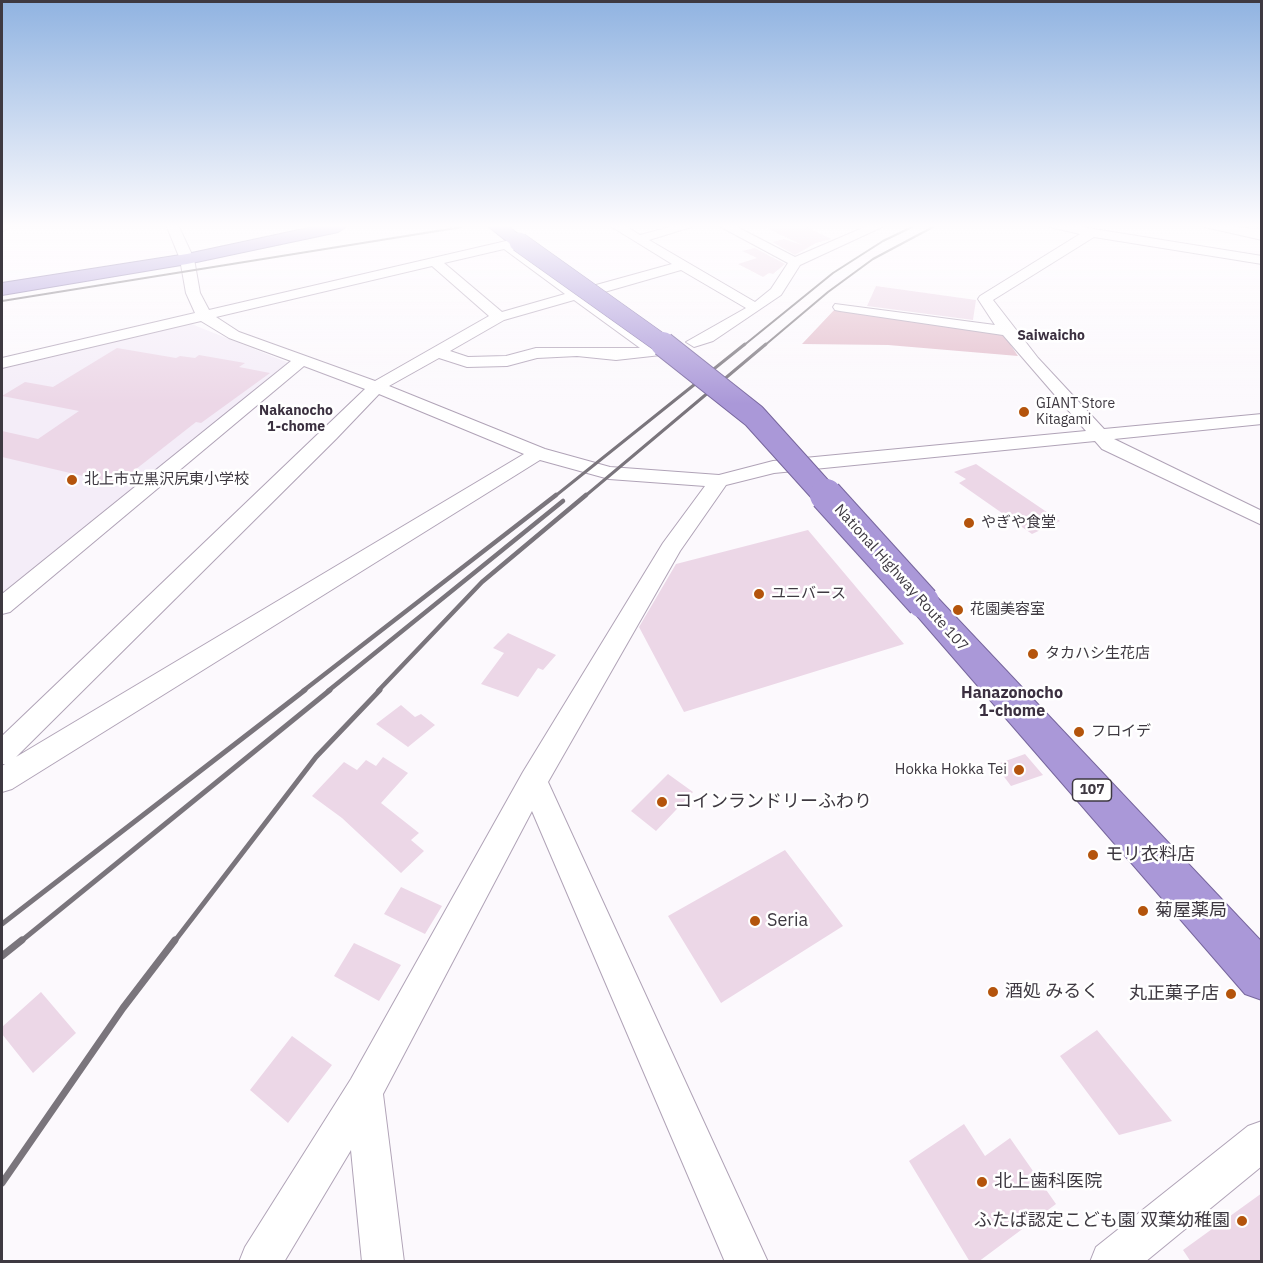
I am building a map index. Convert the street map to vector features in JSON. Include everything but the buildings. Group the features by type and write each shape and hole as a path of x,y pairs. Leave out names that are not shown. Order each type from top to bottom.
{"highway":[{"path":"2,289 21,286"},
{"name":"National Highway Route 107","path":"575,286 694,366 754,416 1262,977"}],"street":[{"path":"192,286 204,316 234,335 376,387 538,453 609,473 719,481 772,467 1262,419"},
{"path":"2,363 333,286"},
{"path":"463,286 499,317"},
{"path":"437,352 467,362 477,362 507,361 536,353 577,351 616,355 655,352 564,286"},
{"path":"2,753 330,435 376,387 499,317 608,286"},
{"path":"719,286 756,308"},
{"path":"694,342 708,338 756,308 776,292 780,286"},
{"path":"1006,286 985,299 1007,331 1110,445 1262,519"},
{"path":"840,308 1007,331"},
{"path":"2,606 301,361"},
{"path":"2,780 538,453"},
{"path":"260,1262 364,1092 534,781 671,548 719,481"},
{"path":"534,781 747,1262"},
{"path":"364,1092 383,1262"},
{"path":"1111,1262 1262,1140"}],"shaded area":[{"path":"836,308 1002,332 1018,356 888,345 802,344"},
{"name":"北上市立黒沢尻東小学校","path":"189,323 289,363 2,593 2,367"}],"railway":[{"path":"2,301 96,286"},
{"path":"743,346 817,286"},
{"path":"764,346 836,286"},
{"path":"554,497 745,344"},
{"path":"584,497 766,344"},
{"path":"303,691 556,495"},
{"path":"378,691 482,582 586,495"},
{"path":"328,691 563,501"},
{"path":"2,924 305,690"},
{"path":"20,942 330,690"},
{"path":"174,942 316,757 380,690"},
{"path":"2,956 22,940"},
{"path":"2,1183 123,1008 175,940"}],"place":[{"name":"GIANT Store Kitagami","path":"1024,412"},
{"name":"北上市立黒沢尻東小学校","path":"72,480"},
{"name":"やぎや食堂","path":"969,523"},
{"name":"ユニバース","path":"759,594"},
{"name":"花園美容室","path":"958,610"},
{"name":"タカハシ生花店","path":"1033,654"},
{"name":"フロイデ","path":"1079,732"},
{"name":"Hokka Hokka Tei","path":"1019,770"},
{"name":"コインランドリーふわり","path":"662,802"},
{"name":"モリ衣料店","path":"1093,855"},
{"name":"菊屋薬局","path":"1143,911"},
{"name":"Seria","path":"755,921"},
{"name":"酒処 みるく","path":"993,992"},
{"name":"丸正菓子店","path":"1231,994"},
{"name":"北上歯科医院","path":"982,1182"},
{"name":"ふたば認定こども園 双葉幼稚園","path":"1242,1221"}],"district":[{"name":"Saiwaicho","path":"1051,336"},
{"name":"Nakanocho 1-chome","path":"296,420"},
{"name":"Hanazonocho 1-chome","path":"1012,702"}]}
